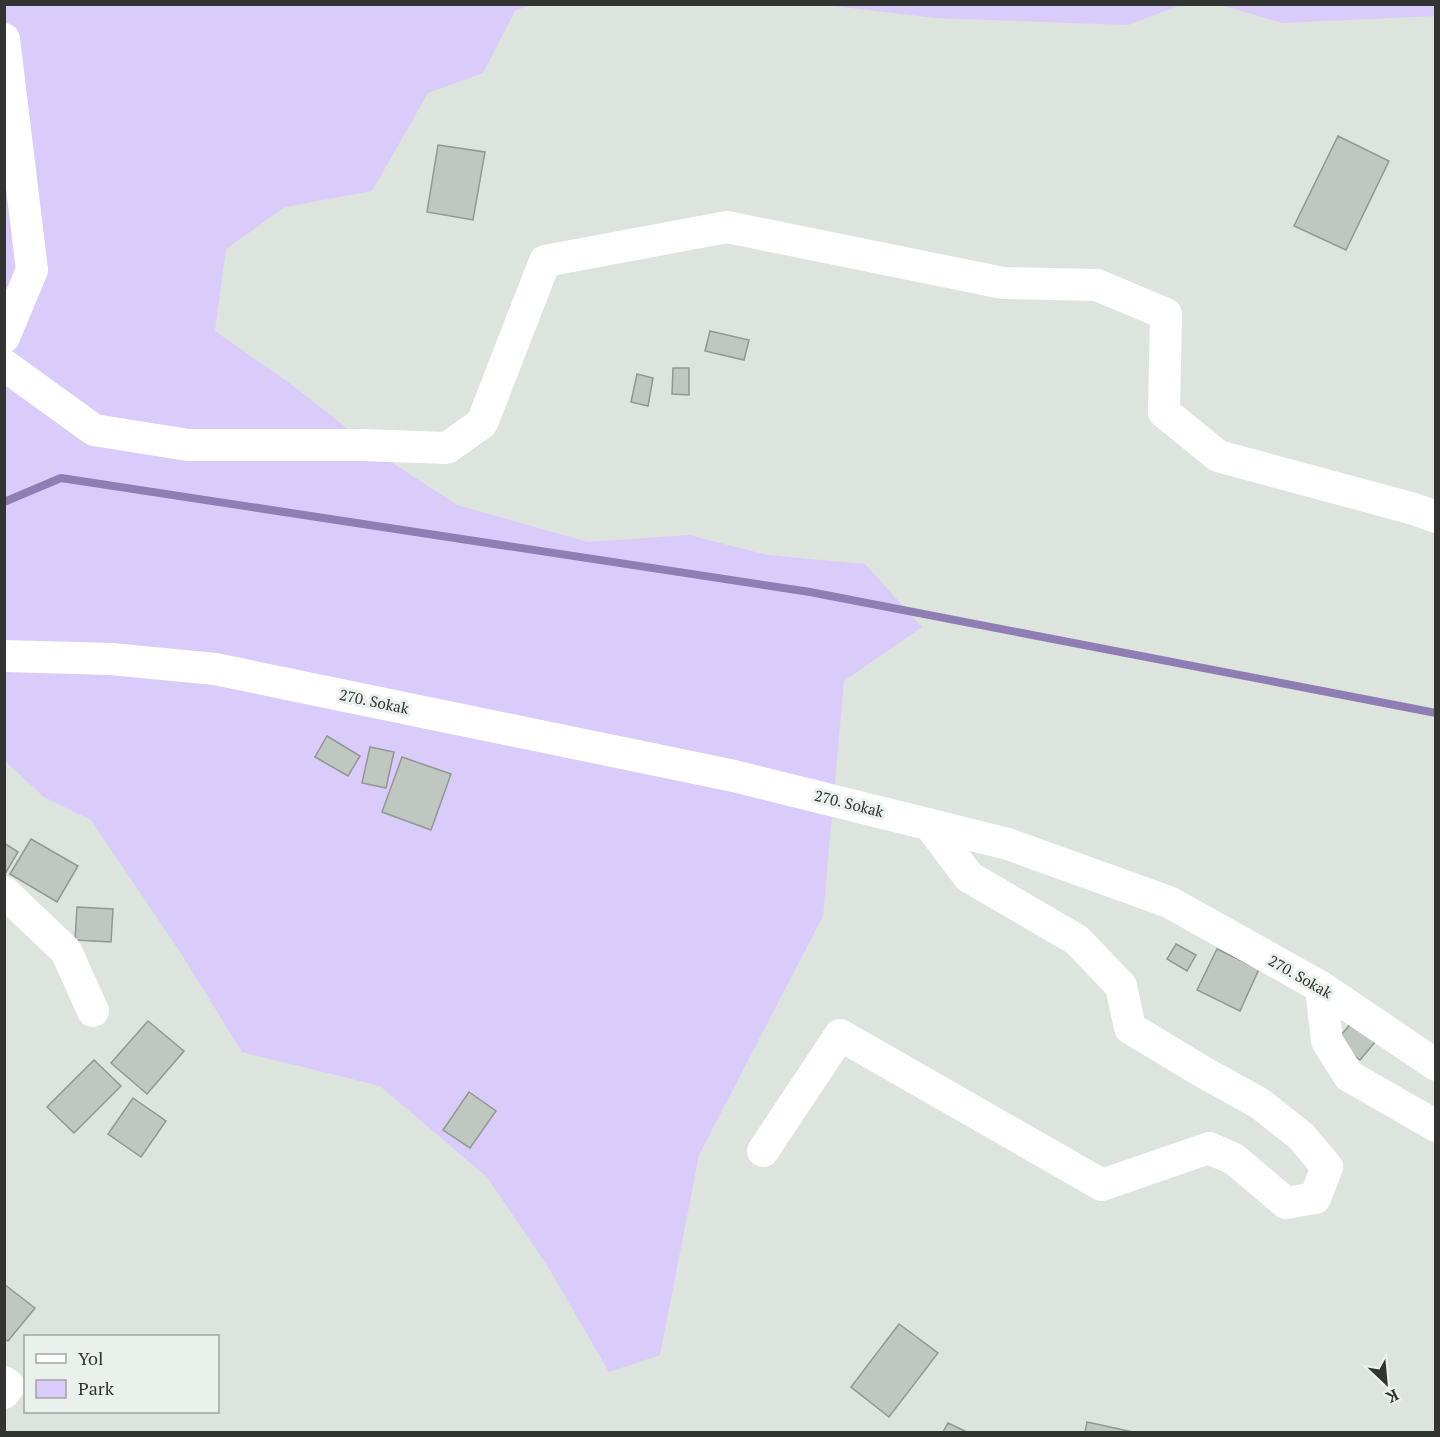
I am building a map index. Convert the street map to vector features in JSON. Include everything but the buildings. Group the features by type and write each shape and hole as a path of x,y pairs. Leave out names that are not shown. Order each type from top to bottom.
{"street":[{"path":"4,39 32,270 4,337"},
{"path":"4,365 94,430 188,445 361,444 447,448 482,423 545,261 727,227 1003,283 1097,285 1166,314 1164,412 1218,456 1436,517"},
{"name":"270. Sokak","path":"4,656 111,659 215,669 734,776 1008,844 1169,902 1321,987 1436,1065"},
{"path":"763,1151 840,1035 1102,1185 1209,1148 1234,1159 1286,1203 1315,1198 1327,1167 1301,1136 1259,1103 1130,1028 1121,986 1077,940 969,877 929,824"},
{"path":"4,892 66,951 93,1011"},
{"path":"1321,987 1327,1041 1349,1076 1436,1126"},
{"path":"4,1382 9,1386 4,1394"}],"green space":[{"path":"4,5 530,5 515,11 483,73 428,93 372,191 285,207 226,249 215,331 292,385 385,458 457,505 588,542 689,535 767,555 865,564 922,627 844,681 823,916 699,1155 660,1355 609,1372 548,1267 487,1177 380,1086 242,1052 182,955 91,820 44,797 5,761"},
{"path":"826,5 1181,5 1128,25 935,18"},
{"path":"1221,5 1435,5 1435,16 1282,23"}],"waterway":[{"path":"4,502 61,478 810,592 1436,713"}]}
